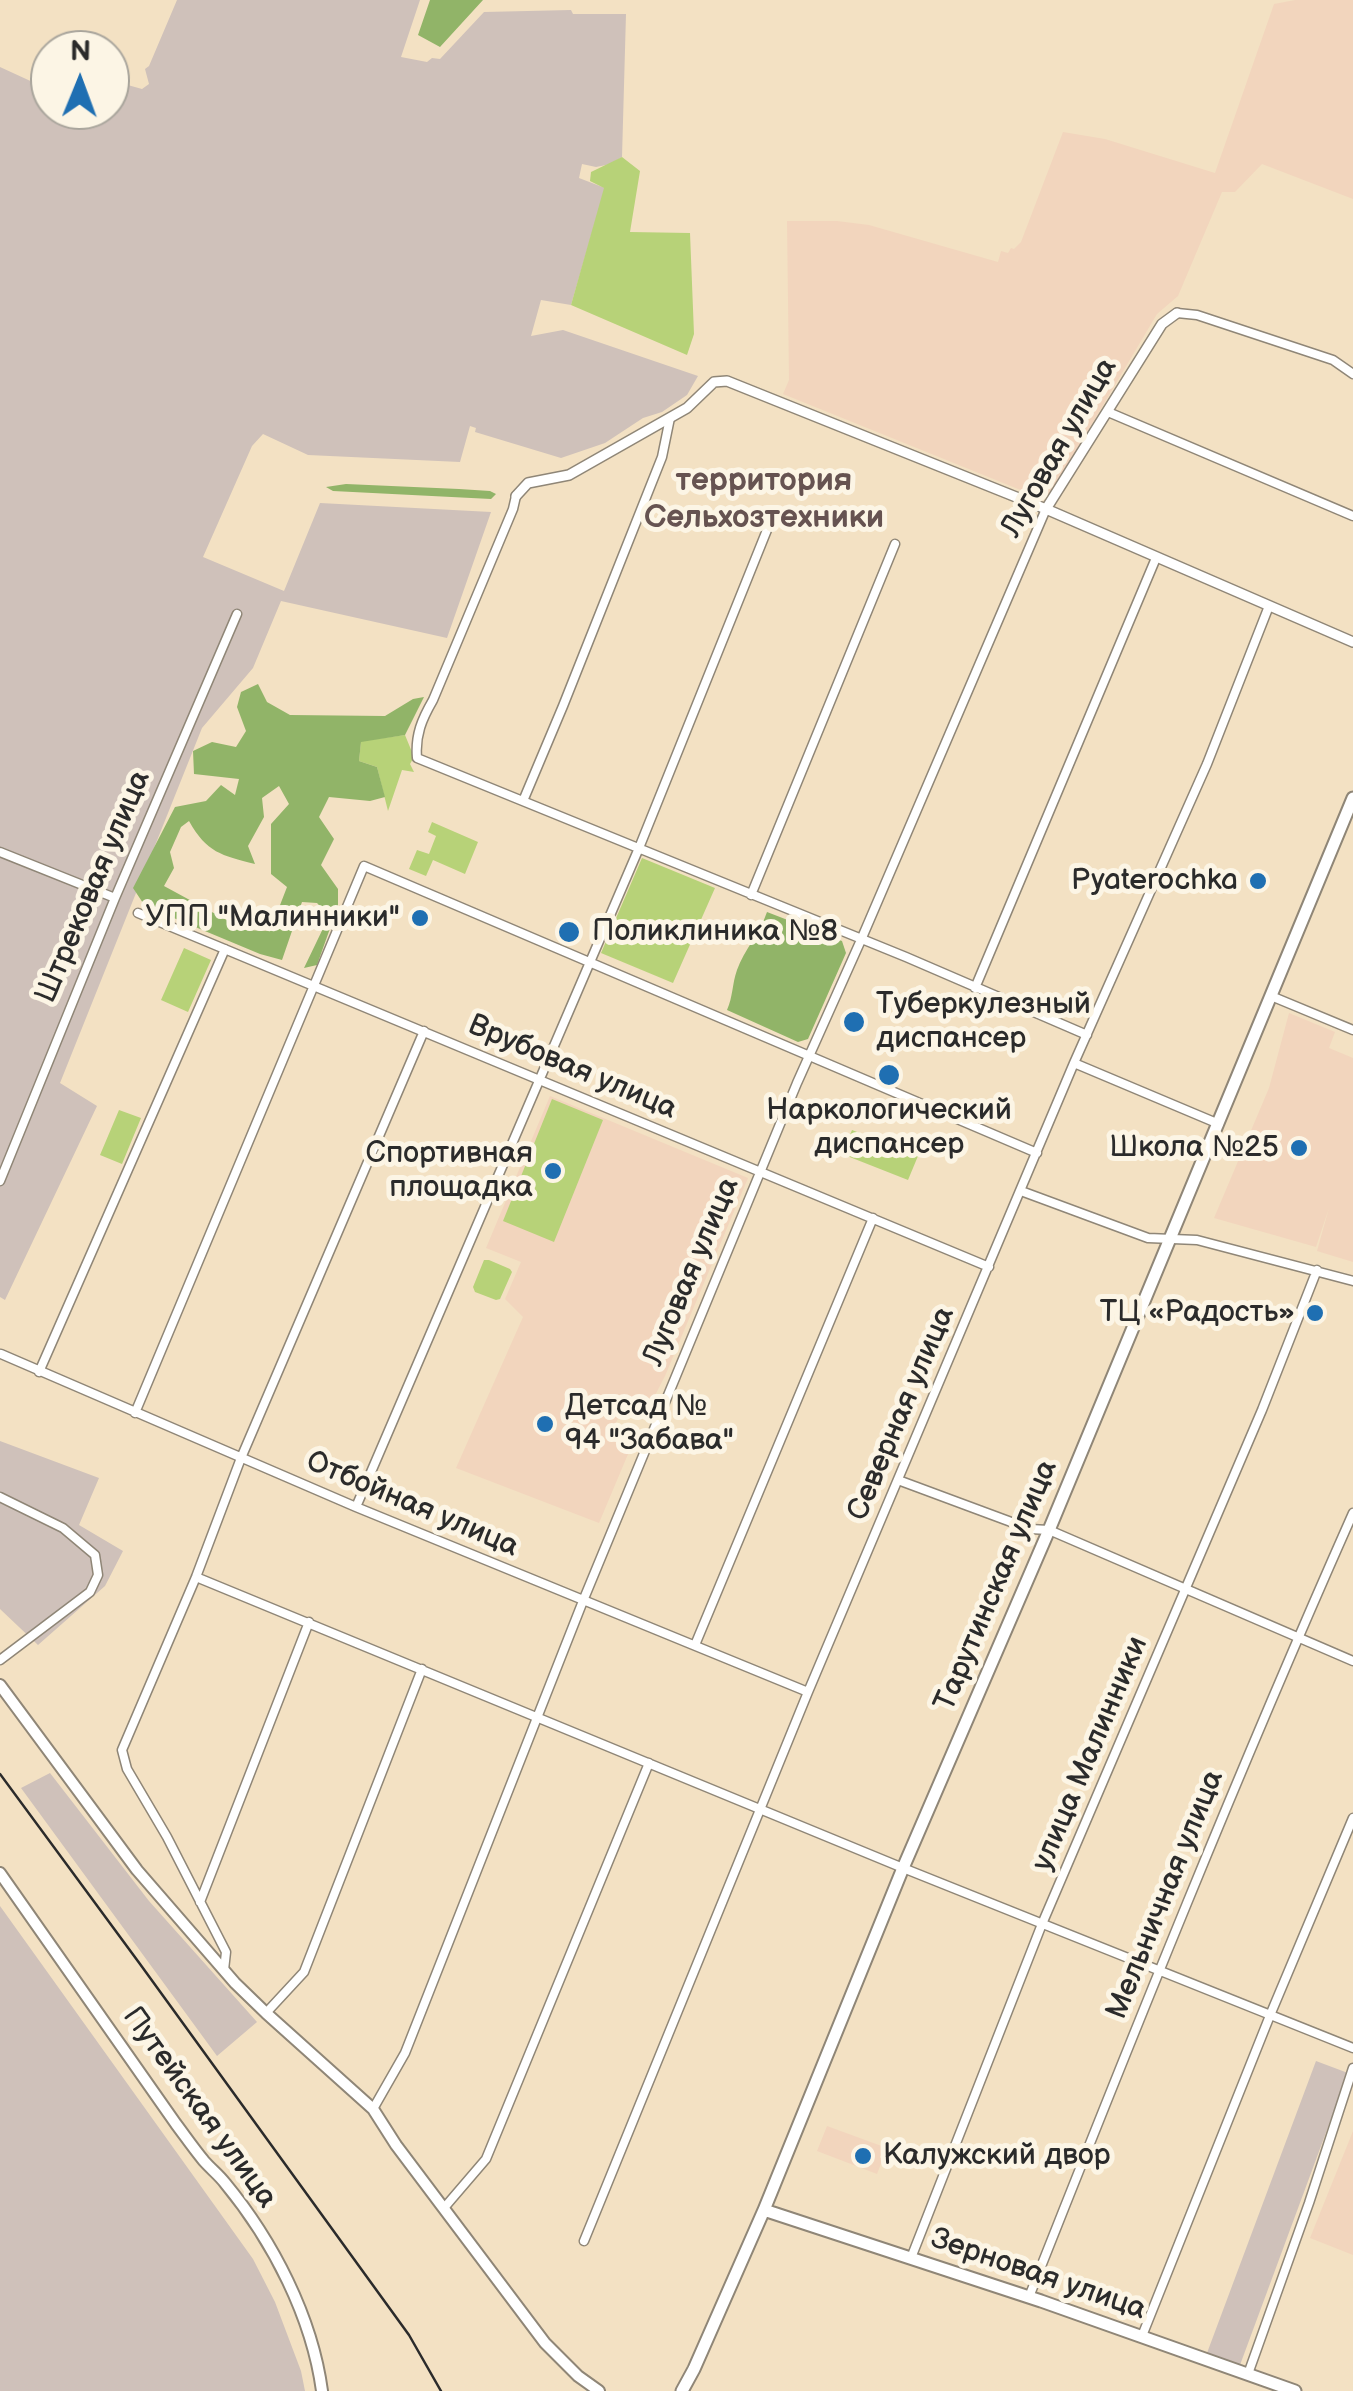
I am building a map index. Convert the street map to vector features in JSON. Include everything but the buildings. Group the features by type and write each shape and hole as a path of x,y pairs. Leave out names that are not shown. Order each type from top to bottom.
{"main road":[{"name":"Тарутинская улица","path":"682,2391 764,2210 903,1868 1049,1530 1353,798"},
{"path":"0,1685 137,1870 266,2014 373,2109 545,2343 599,2391"},
{"name":"Путейская улица","path":"0,1874 176,2124 252,2221 300,2308 318,2360 322,2391"},
{"name":"Зерновая улица","path":"764,2210 1295,2391"}],"street":[{"path":"1177,314 1197,315 1333,360 1353,374"},
{"name":"Луговая улица","path":"373,2109 405,2054 583,1601 809,1055 1046,510 1162,324 1177,314"},
{"path":"1086,1035 417,758 421,722 516,496 528,484 568,476 687,408 714,382 727,380 1046,510 1353,642"},
{"path":"1108,412 1353,516"},
{"path":"523,801 662,456 670,418"},
{"path":"356,1507 638,848 772,515"},
{"path":"751,895 895,544"},
{"path":"975,988 1156,558"},
{"name":"Северная улица","path":"584,2241 808,1692 1086,1035 1206,764 1268,606"},
{"name":"Штрековая улица","path":"0,1181 115,898 237,614"},
{"path":"0,852 115,898"},
{"path":"135,1413 364,866 1037,1153"},
{"name":"Врубовая улица","path":"138,913 989,1266"},
{"path":"40,1372 225,948"},
{"path":"1272,996 1353,1030"},
{"path":"224,1970 226,1952 126,1769 122,1750 241,1458 424,1031"},
{"path":"1074,1063 1219,1124"},
{"path":"1021,1190 1148,1238 1197,1240 1353,1281"},
{"path":"695,1645 873,1218"},
{"name":"улица Малинники","path":"911,2258 1042,1924 1186,1590 1317,1270"},
{"name":"Отбойная улица","path":"0,1354 356,1507 808,1692"},
{"path":"898,1480 1030,1529 1049,1530 1353,1661"},
{"path":"0,1496 64,1528 95,1555 98,1575 90,1592 0,1660"},
{"name":"Мельничная улица","path":"1028,2297 1158,1970 1353,1513"},
{"path":"196,1576 903,1868 1353,2048"},
{"path":"200,1902 309,1622"},
{"path":"266,2014 304,1972 422,1668"},
{"path":"444,2208 486,2159 649,1763"},
{"path":"1142,2336 1353,1818"},
{"path":"1248,2374 1353,2068"}],"shaded area":[{"path":"177,0 420,0 401,57 427,62 440,59 484,12 571,10 573,14 626,14 622,157 596,167 582,164 579,178 605,188 571,305 541,300 531,336 563,330 698,376 687,395 662,412 643,418 605,443 561,458 475,432 476,428 470,426 460,462 308,455 263,434 252,446 203,557 284,591 320,503 491,512 447,638 281,601 253,668 202,728 60,1083 97,1106 5,1300 0,1297 0,67 30,81 30,130 130,130 130,86 142,89 149,84 145,69"},
{"path":"1353,0 1353,199 1262,164 1235,192 1222,192 1178,296 1157,314 1051,493 1038,497 783,394 789,380 787,221 869,225 998,262 1001,251 1008,253 1021,242 1063,132 1105,139 1215,173 1274,4"},
{"name":"Школа №25","path":"1289,1013 1335,1032 1329,1048 1353,1058 1353,1262 1317,1251 1329,1208 1316,1247 1214,1218 1269,1088"},
{"path":"550,1096 748,1178 648,1409 627,1400 609,1437 631,1447 599,1523 456,1468 523,1317 505,1299 521,1262 486,1248"},
{"path":"0,1441 99,1478 79,1525 123,1551 105,1586 38,1645 0,1609"},
{"path":"50,1773 149,1901 257,2022 217,2056 21,1788"},
{"path":"0,1906 253,2259 275,2302 305,2391 0,2391"},
{"path":"1316,2061 1348,2073 1240,2365 1207,2353"},
{"path":"827,2126 887,2148 877,2174 817,2151"},
{"path":"1353,2131 1353,2255 1310,2238"}],"green space":[{"path":"430,0 483,0 440,47 418,35"},
{"path":"622,157 640,171 630,232 690,233 694,334 687,355 571,305 604,188 590,181 591,172"},
{"path":"346,484 496,494 491,499 333,491 326,487"},
{"path":"258,684 267,702 290,715 385,716 413,699 424,697 405,735 361,742 359,761 377,767 385,797 370,801 329,797 319,817 334,839 321,865 338,889 338,906 317,965 304,968 329,916 317,903 302,902 282,960 145,906 133,888 175,807 206,801 221,785 235,795 239,779 194,774 193,751 212,742 236,747 246,731 237,707 241,692","holes":["279,786 289,804 271,824 271,874 287,887 270,931 245,930 164,886 174,868 170,852 181,827 189,821 202,840 216,851 255,864 248,846 264,817 262,798"]},
{"path":"405,735 414,757 410,764 414,772 402,770 388,811 377,767 359,761 361,741"},
{"path":"432,822 478,842 465,874 433,860 426,876 409,869 417,850 429,854 436,836 428,832"},
{"path":"642,858 715,888 673,983 601,953"},
{"path":"767,912 842,941 846,953 808,1039 798,1042 727,1010 737,970"},
{"path":"184,948 211,960 188,1012 161,1000"},
{"name":"Спортивная площадка","path":"552,1099 603,1120 554,1242 503,1221"},
{"path":"119,1110 141,1118 122,1164 100,1155"},
{"path":"852,1130 918,1156 908,1180 842,1154"},
{"path":"484,1260 512,1272 500,1299 475,1292 473,1287"}],"railway":[{"path":"0,1774 409,2335 441,2391"}],"place":[{"name":"Pyaterochka","path":"1258,881"},
{"name":"УПП \"Малинники\"","path":"420,918"},
{"name":"Поликлиника №8","path":"569,932"},
{"name":"Туберкулезный диспансер","path":"854,1022"},
{"name":"Наркологический диспансер","path":"889,1075"},
{"name":"Школа №25","path":"1299,1148"},
{"name":"Спортивная площадка","path":"553,1171"},
{"name":"ТЦ «Радость»","path":"1315,1313"},
{"name":"Детсад № 94 \"Забава\"","path":"545,1424"},
{"name":"Калужский двор","path":"863,2156"}],"district":[{"name":"территория Сельхозтехники","path":"764,500"}]}
